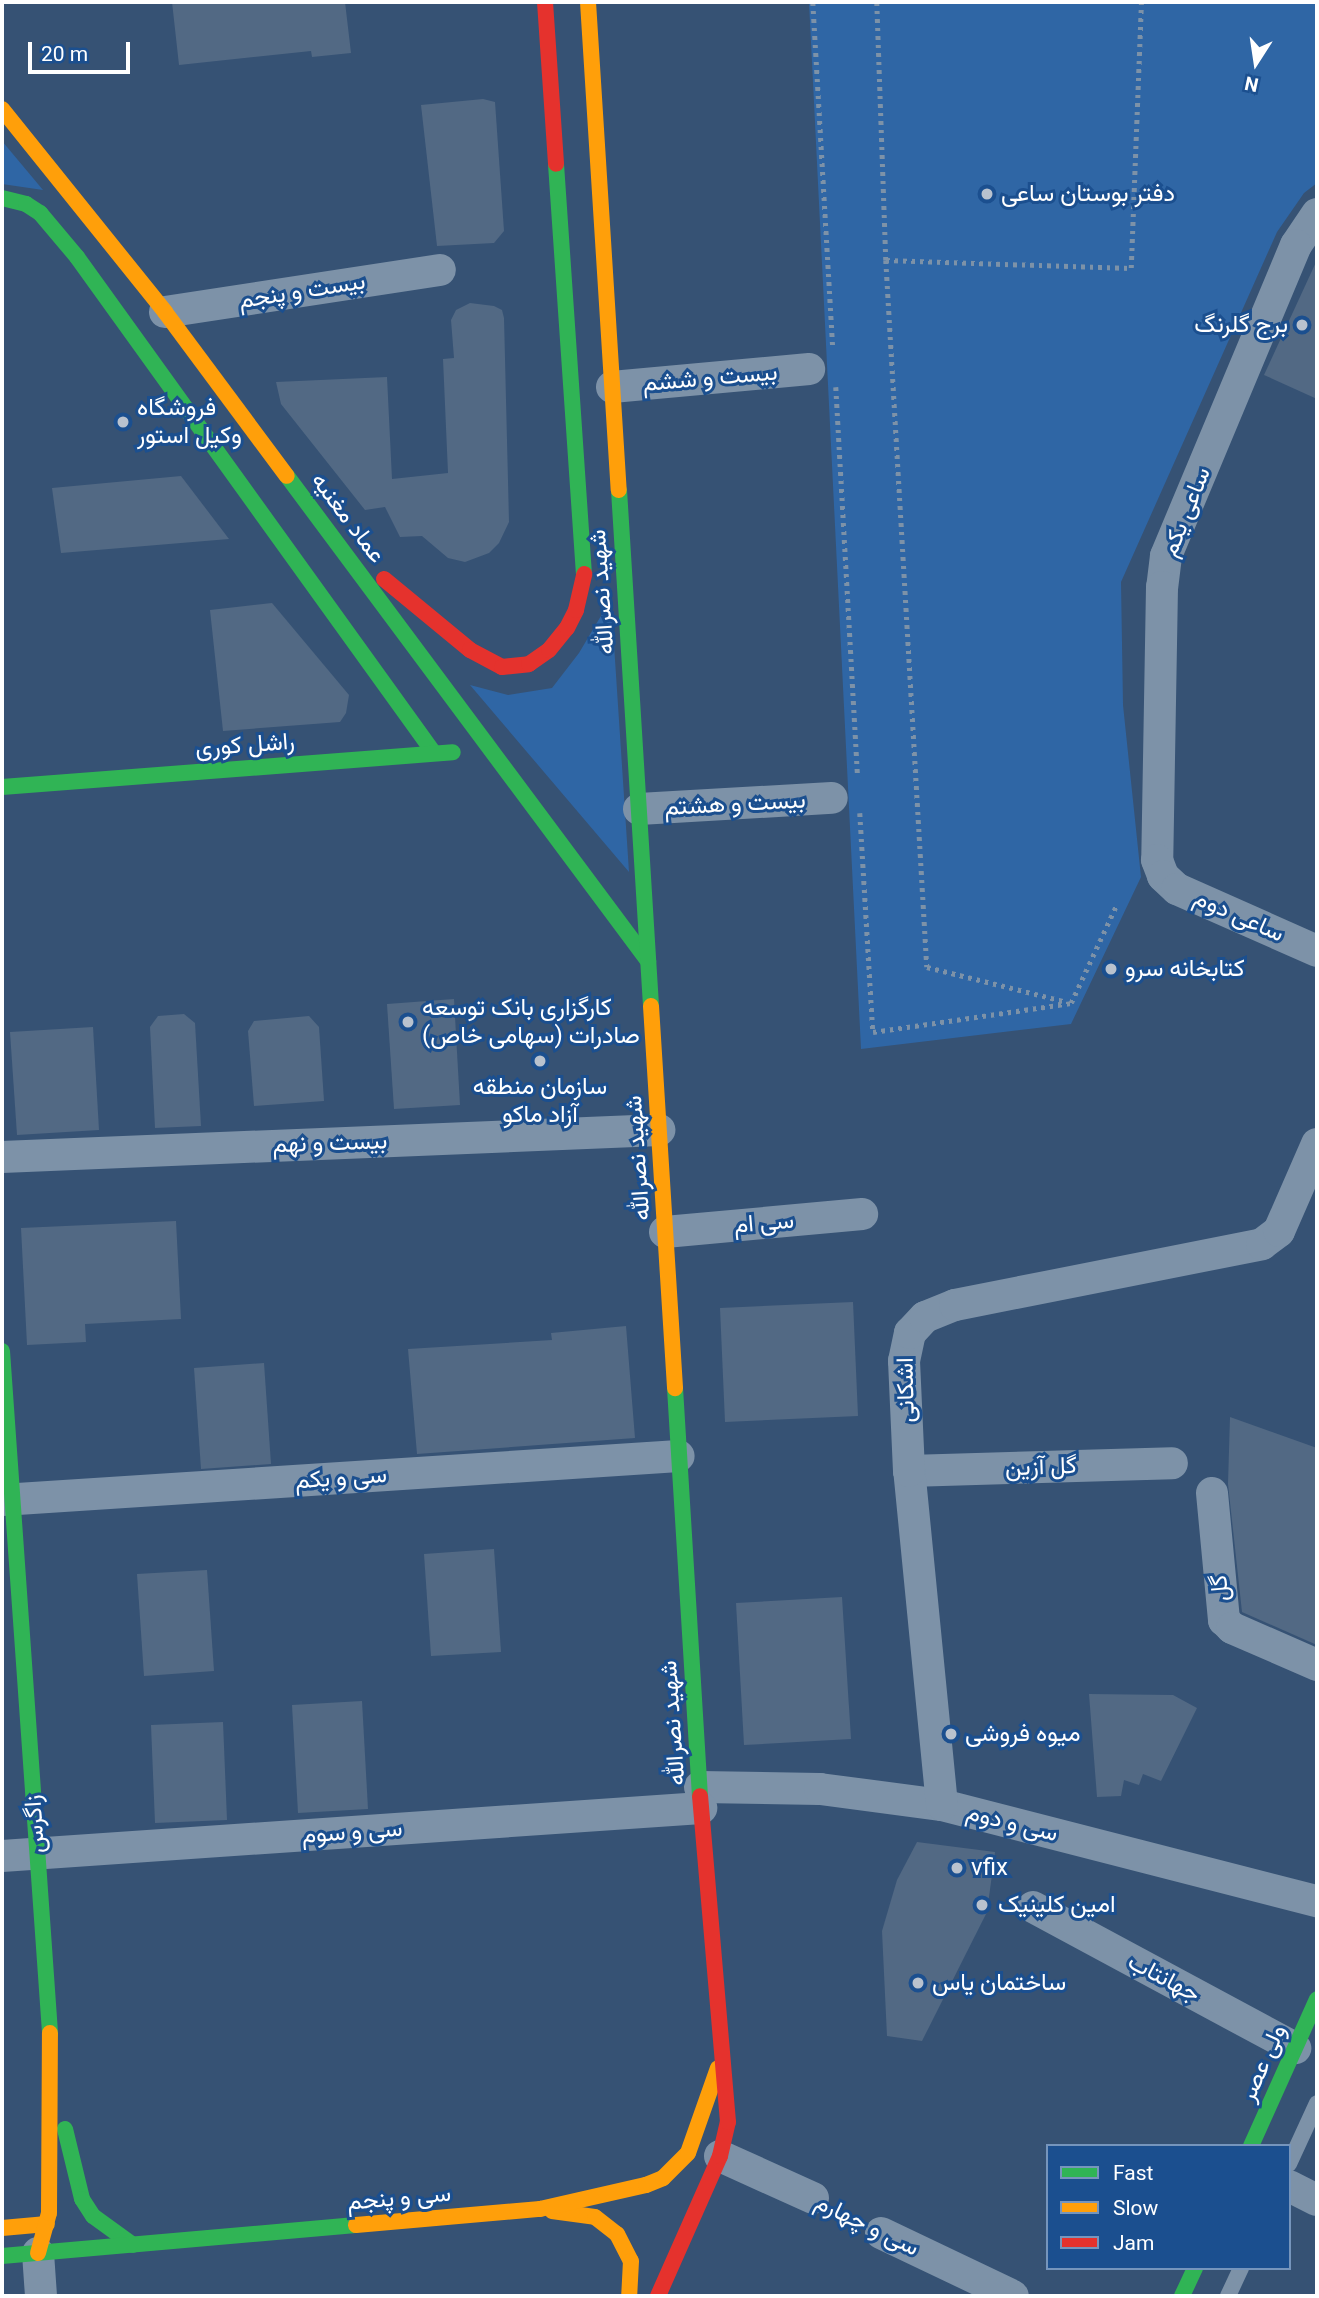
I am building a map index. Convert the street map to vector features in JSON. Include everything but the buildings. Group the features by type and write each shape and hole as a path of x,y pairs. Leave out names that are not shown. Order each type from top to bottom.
{"main road":[{"name":"شهید نصرالله","path":"545,2 583,254 612,387 701,1798 720,2059 728,2122 720,2156 658,2296"},
{"name":"شهید نصرالله","path":"336,540 470,650 502,667 529,664 549,650 567,628 584,581 583,254 588,2"},
{"name":"عماد مغنیه","path":"2,109 91,247 434,753"},
{"name":"عماد مغنیه","path":"2,198 26,204 91,247 165,312 648,961"},
{"name":"راشل کوری","path":"2,787 492,748"},
{"name":"زاگرس","path":"2,1351 7,1499 38,1854 51,2051 42,2238"},
{"name":"ولی عصر","path":"1252,2144 1317,1999"},
{"path":"51,2051 68,2145 82,2199 93,2216 133,2245"},
{"name":"سی و پنجم","path":"2,2228 42,2238 133,2245 540,2208 646,2185 663,2178 678,2166 688,2153 720,2059"},
{"path":"540,2208 604,2222 617,2234 631,2261 629,2296"},
{"name":"سی و پنجم","path":"2,2256 42,2238"},
{"path":"1182,2296 1194,2270"}],"street":[{"name":"ساعی یکم","path":"1163,876 1157,860 1161,598 1167,556 1296,246 1317,214"},
{"name":"بیست و پنجم","path":"165,312 440,270"},
{"name":"بیست و ششم","path":"612,387 822,373"},
{"name":"بیست و هشتم","path":"639,810 846,803"},
{"name":"ساعی دوم","path":"1163,876 1177,888 1317,951"},
{"name":"بیست و نهم","path":"2,1157 659,1130"},
{"name":"اشکانی","path":"942,1805 909,1471 905,1347 910,1333 925,1317 955,1305 1262,1244 1273,1239 1284,1221 1317,1144"},
{"name":"سی ام","path":"665,1232 862,1214"},
{"name":"سی و یکم","path":"7,1499 679,1456"},
{"name":"گل آزین","path":"909,1471 1172,1463"},
{"name":"گل","path":"1212,1493 1224,1620 1232,1628 1317,1665"},
{"name":"سی و دوم","path":"701,1798 820,1788 942,1805 1317,1901"},
{"name":"سی و سوم","path":"2,1856 701,1798"},
{"name":"جهانتاب","path":"1032,1908 1295,2048"},
{"name":"سی و چهارم","path":"720,2156 813,2198"},
{"path":"1291,2187 1317,2200"},
{"name":"سی و چهارم","path":"881,2233 1013,2296"},
{"name":"زاگرس","path":"41,2296 42,2238"}],"lane":[{"path":"1291,2160 1317,2103"},
{"path":"1228,2296 1240,2270"}],"path":[{"path":"813,2 834,350"},
{"path":"877,2 886,260 927,967 1071,1003"},
{"path":"886,260 1131,268 1142,2"},
{"path":"822,373 859,781"},
{"path":"846,803 873,1032 1071,1003"},
{"path":"1071,1003 1117,904"}],"shaded area":[{"path":"809,2 1317,2 1317,183 1304,193 1277,232 1121,582 1123,705 1141,877 1071,1024 861,1049"},
{"path":"2,141 43,190 2,184"},
{"path":"611,599 629,872 470,685 508,695 552,688 579,653"}],"traffic: fast":[{"path":"556,164 584,574"},
{"path":"2,198 26,204 40,213 77,257 434,753"},
{"path":"287,476 648,961"},
{"path":"619,490 651,1006"},
{"path":"2,787 453,752"},
{"path":"2,1351 50,2033"},
{"path":"675,1388 700,1796"},
{"path":"1252,2144 1317,1999"},
{"path":"65,2129 82,2199 93,2216 133,2245"},
{"path":"2,2256 356,2225"},
{"path":"1182,2296 1194,2270"}],"traffic: slow":[{"path":"588,2 619,490"},
{"path":"2,109 165,312 287,476"},
{"path":"651,1006 675,1388"},
{"path":"38,2253 49,2213 50,2033"},
{"path":"356,2225 540,2209 646,2185 663,2178 688,2153 718,2068"},
{"path":"552,2211 595,2217 617,2234 631,2261 629,2296"},
{"path":"2,2228 47,2224"}],"traffic: jam":[{"path":"545,2 556,164"},
{"path":"384,579 470,650 502,667 529,664 549,650 567,628 576,610 584,574"},
{"path":"658,2296 720,2156 728,2122 700,1796"}],"place":[{"name":"دفتر بوستان ساعی","path":"987,194"},
{"name":"برج گلرنگ","path":"1302,325"},
{"name":"فروشگاه وکیل استور","path":"123,422"},
{"name":"کتابخانه سرو","path":"1111,969"},
{"name":"کارگزاری بانک توسعه صادرات (سهامی خاص)","path":"408,1022"},
{"name":"سازمان منطقه آزاد ماکو","path":"540,1061"},
{"name":"میوه فروشی","path":"951,1734"},
{"name":"vfix","path":"957,1868"},
{"name":"امین کلینیک","path":"982,1905"},
{"name":"ساختمان یاس","path":"918,1983"}]}
